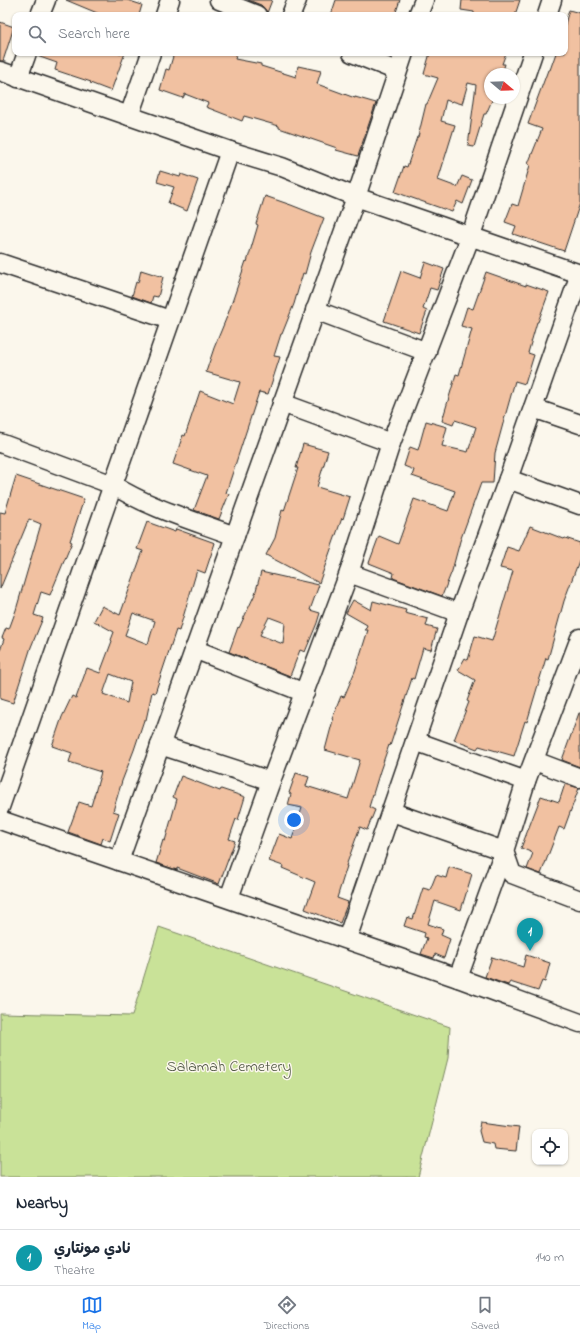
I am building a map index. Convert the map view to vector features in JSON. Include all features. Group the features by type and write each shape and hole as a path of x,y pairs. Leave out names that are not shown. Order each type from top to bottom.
{"street":[{"path":"41,12 46,0"},
{"path":"165,12 170,0"},
{"path":"219,0 249,12"},
{"path":"292,12 296,0"},
{"path":"419,12 424,0"},
{"path":"548,12 552,0"},
{"path":"18,78 26,56"},
{"path":"130,116 150,56"},
{"path":"360,56 397,71"},
{"path":"119,861 356,197 403,56"},
{"path":"229,898 349,573 391,443 471,235 533,56"},
{"path":"0,71 230,151 282,167 356,197 471,235 580,274 414,741 392,812 347,939"},
{"path":"0,807 230,151"},
{"path":"0,263 170,320"},
{"path":"315,310 427,352"},
{"path":"282,403 391,443"},
{"path":"533,408 580,424"},
{"path":"0,443 113,485 129,496 235,536"},
{"path":"508,479 580,505"},
{"path":"349,573 459,613"},
{"path":"458,978 504,852 526,781 579,644"},
{"path":"194,649 305,693"},
{"path":"414,741 526,781"},
{"path":"160,745 271,781"},
{"path":"535,761 580,778"},
{"path":"392,812 504,852"},
{"path":"0,820 347,939 580,1023"},
{"path":"504,852 512,874 580,900"}],"green space":[{"name":"Salamah Cemetery","path":"159,927 450,1027 448,1058 418,1177 0,1177 0,1013 132,1016"}],"building":[{"path":"66,0 127,0 142,5 140,12 95,12"},
{"path":"248,0 272,0 267,12 261,5"},
{"path":"336,0 400,0 396,12 332,12"},
{"path":"462,0 520,0 516,12 474,12 461,10"},
{"path":"569,10 580,13 580,203 564,251 513,234 516,226 505,222 512,204 518,206 530,165 528,164 542,129 528,124 548,70 550,70 555,56 568,56"},
{"path":"0,22 12,26 12,33 3,61 0,61"},
{"path":"37,56 124,56 111,91 90,83 91,82 55,70 57,63"},
{"path":"173,56 236,56 235,59 261,64 261,66 296,77 298,66 321,71 317,84 355,98 376,103 358,156 336,150 337,148 279,128 279,126 244,116 242,121 206,107 208,103 185,94 183,98 160,90 166,69 169,70"},
{"path":"429,56 505,56 502,64 505,64 504,68 484,68 484,104 490,104 486,114 484,114 474,147 468,146 476,85 468,83 462,104 446,100 441,121 455,125 438,180 457,187 462,176 472,180 463,204 457,201 452,212 395,192 404,166 407,167 418,137 426,104 438,78 424,74"},
{"path":"160,171 180,177 181,174 198,180 187,211 168,203 174,187 157,182"},
{"path":"265,196 324,218 311,252 305,274 303,273 294,304 281,334 274,356 280,357 268,394 259,392 226,493 229,494 219,519 194,510 207,476 173,464 183,435 185,436 200,391 233,404 240,382 206,372 246,261 247,262 258,225 256,224"},
{"path":"425,262 444,269 437,290 430,288 423,309 427,311 419,333 384,321 401,271 420,278"},
{"path":"141,270 163,277 158,297 153,296 151,303 132,296 136,282 138,283"},
{"path":"486,272 526,286 526,284 549,292 537,322 528,353 534,355 525,384 515,381 495,453 493,483 481,483 460,541 452,571 442,596 393,578 394,573 369,563 379,536 398,544 414,499 448,511 455,491 412,476 414,470 404,466 410,447 418,450 426,421 447,427 442,446 468,452 476,427 455,420 453,425 442,421 456,374 459,375 472,329 461,326 467,307 473,309"},
{"path":"303,444 328,451 317,487 350,497 319,583 266,555 275,538 282,510 284,511 298,468 296,468"},
{"path":"16,476 84,499 70,541 72,542 50,595 41,592 34,615 43,618 31,647 13,703 0,699 0,651 4,639 2,638 6,628 9,629 16,610 41,524 29,519 0,589 0,512 5,513"},
{"path":"147,522 175,532 176,529 215,543 205,573 197,570 179,631 176,630 155,693 152,692 146,720 144,720 113,811 119,813 110,841 103,838 101,844 68,832 79,802 91,806 101,772 69,762 72,753 52,746 62,717 72,696 76,698 87,668 100,673 114,632 94,621 102,606 120,615 143,551 137,549","holes":["133,613 155,621 148,644 125,635","110,674 131,682 127,703 103,694"]},
{"path":"530,526 564,539 565,538 580,543 580,558 564,601 548,659 546,658 527,722 525,721 514,756 479,746 477,749 454,740 469,702 467,701 475,680 458,670 465,658 468,660 475,636 492,641 513,571 500,568 507,547 519,551"},
{"path":"261,572 319,585 310,610 320,613 317,623 305,652 300,650 290,676 229,652 238,627 239,628 255,594","holes":["269,617 285,623 283,644 260,635"]},
{"path":"353,600 371,610 373,601 406,610 405,613 428,619 426,626 437,629 431,650 423,648 414,679 412,678 390,746 389,745 380,771 369,807 375,810 367,830 360,827 346,866 337,898 348,902 340,923 305,909 315,882 282,868 283,866 269,861 279,834 292,839 302,808 288,805 291,794 289,793 296,773 309,777 306,786 348,799 360,760 325,750 332,719 341,696 344,697 355,671 368,630 365,630 367,625 346,613"},
{"path":"580,713 580,767 562,760"},
{"path":"181,776 220,791 221,789 245,797 238,820 236,819 229,839 235,841 219,884 177,868 177,870 156,863 163,840 165,841 177,799 173,797"},
{"path":"565,784 579,788 564,829 559,827 541,874 527,869 533,853 521,848 541,796 559,802"},
{"path":"449,867 472,874 461,910 435,901 428,924 443,929 441,935 450,939 444,958 435,954 434,958 421,954 427,938 424,937 425,933 404,926 407,917 413,919 423,888 430,890 436,875 446,878"},
{"path":"526,955 550,963 545,982 542,981 538,991 510,982 508,985 485,977 492,957 523,967"},
{"path":"481,1122 519,1127 516,1151 494,1149 493,1144 482,1142 479,1131"}],"place":[{"name":"نادي مونتاري","path":"530,951"}]}
